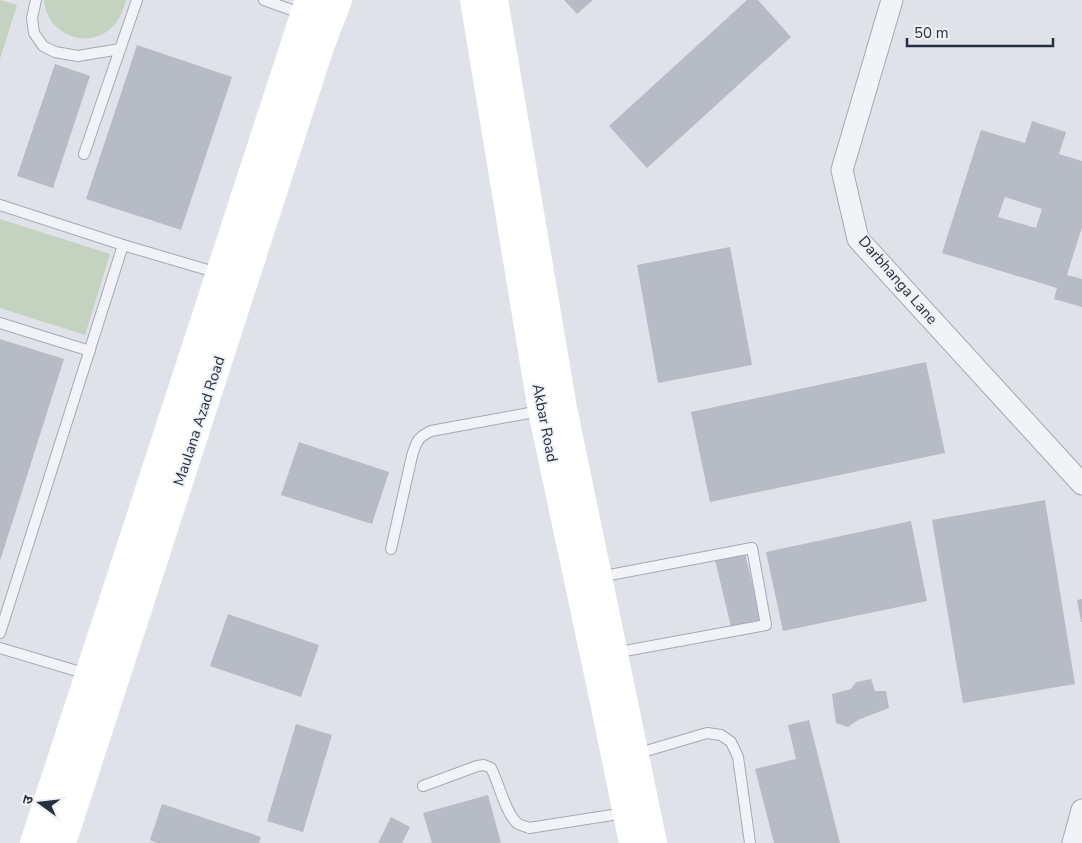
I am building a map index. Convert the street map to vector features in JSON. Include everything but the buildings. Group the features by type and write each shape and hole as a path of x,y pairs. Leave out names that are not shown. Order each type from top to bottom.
{"main road":[{"name":"Maulana Azad Road","path":"62,843 320,47 338,0"},
{"name":"Akbar Road","path":"474,0 552,410 603,697 633,843"},
{"name":"Akbar Road","path":"494,0 552,410 598,577 653,843"},
{"name":"Maulana Azad Road","path":"34,843 307,7"}],"street":[{"name":"Darbhanga Lane","path":"892,0 842,170 858,239 1082,484"},
{"path":"1073,843 1082,810"}],"lane":[{"path":"36,0 32,18 34,33 43,46 55,52 78,56 120,49"},
{"path":"84,154 137,0"},
{"path":"132,15 143,0"},
{"path":"264,0 307,7"},
{"path":"0,205 219,274"},
{"path":"0,633 123,245"},
{"path":"0,323 90,351"},
{"path":"391,549 412,456 421,436 431,431 552,410"},
{"path":"598,577 752,548 766,625 614,654"},
{"path":"0,648 88,675"},
{"path":"635,754 708,733 721,735 731,742 738,757 750,843"},
{"path":"423,786 484,765 491,768 508,809 520,825 529,828 626,813"}],"green space":[{"path":"0,0 17,5 0,59"},
{"path":"44,0 126,0 120,16 109,30 99,36 78,38 59,29 51,21 46,11"},
{"path":"0,219 110,254 85,335 0,308"}]}
